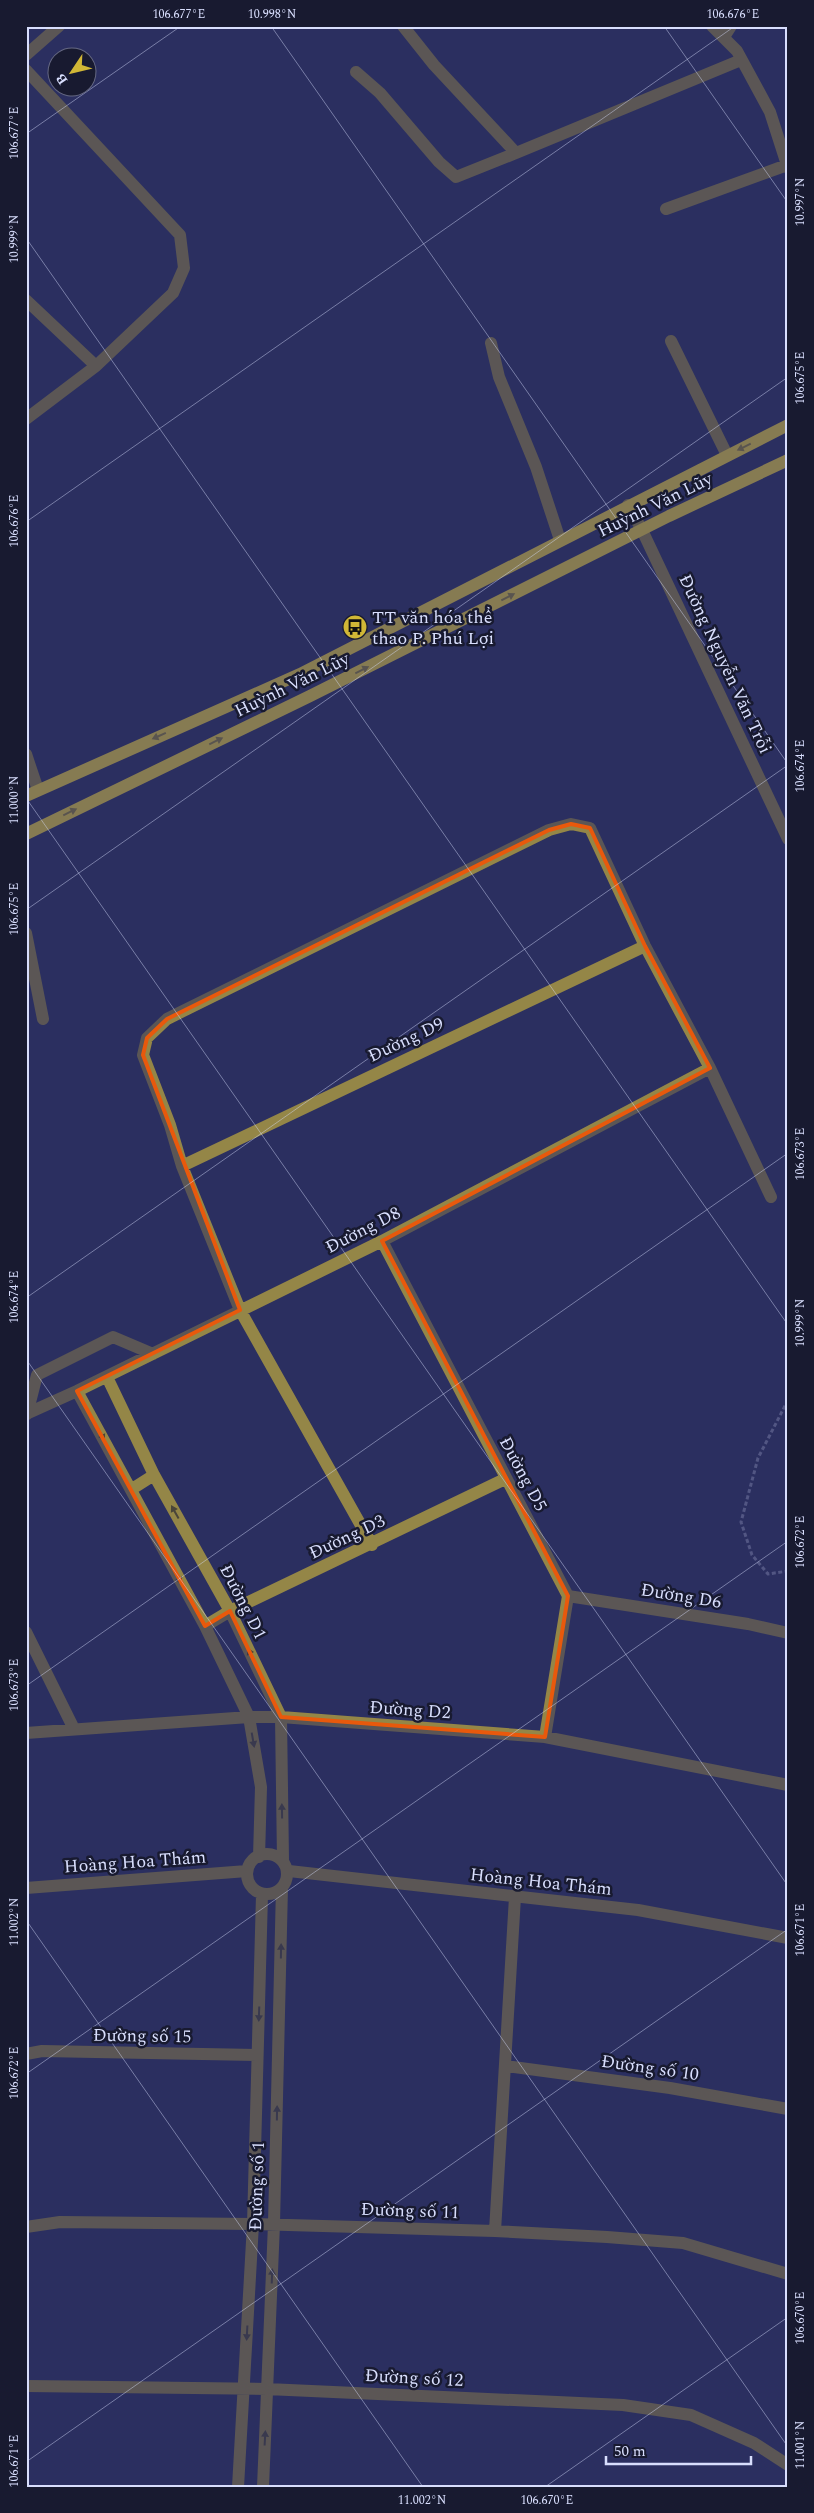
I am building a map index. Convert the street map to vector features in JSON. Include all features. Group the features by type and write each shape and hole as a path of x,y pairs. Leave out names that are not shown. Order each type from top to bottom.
{"main road":[{"name":"Huỳnh Văn Lũy","path":"26,796 300,674 788,425"},
{"name":"Huỳnh Văn Lũy","path":"26,834 788,460"}],"street":[{"path":"26,55 59,26"},
{"path":"403,26 434,64 516,153"},
{"path":"666,210 787,167 770,112 727,32 712,26"},
{"path":"356,72 380,93 439,162 456,177 741,60"},
{"path":"26,70 180,235 184,268 173,293 96,366 26,419"},
{"path":"26,300 96,366"},
{"path":"671,341 727,455"},
{"path":"492,343 499,377 536,467 560,540"},
{"name":"Đường Nguyễn Văn Trỗi","path":"628,506 642,530 788,839"},
{"path":"26,754 38,790"},
{"path":"372,1545 240,1310 182,1166 170,1125 143,1055 147,1038 167,1018 549,830 571,824 590,828 645,946 710,1068 771,1197"},
{"path":"26,932 43,1019"},
{"name":"Đường D9","path":"182,1166 645,946"},
{"name":"Đường D8","path":"27,1414 107,1377 382,1241 710,1068"},
{"name":"Đường D5","path":"382,1241 505,1479 568,1596"},
{"path":"27,1414 37,1374 114,1337 154,1354"},
{"name":"Đường D1","path":"107,1377 154,1474 230,1611 281,1717 286,1865"},
{"path":"77,1391 205,1626 249,1717 261,1787 259,1857"},
{"path":"132,1489 154,1474"},
{"name":"Đường D3","path":"205,1626 230,1611 372,1545 505,1479"},
{"path":"545,1737 568,1596"},
{"name":"Đường D6","path":"568,1596 748,1624 788,1633"},
{"path":"26,1632 74,1729"},
{"name":"Đường D2","path":"26,1733 249,1717 281,1717 545,1737 788,1785"},
{"path":"274,1854 286,1865 288,1878 282,1887 273,1894 262,1895 253,1890 248,1882 247,1871 253,1860 259,1857 274,1854"},
{"name":"Hoàng Hoa Thám","path":"286,1865 515,1897 638,1910 788,1938"},
{"name":"Hoàng Hoa Thám","path":"26,1888 247,1871"},
{"name":"Đường số 1","path":"263,2487 274,2224 282,1887"},
{"name":"Đường số 1","path":"238,2487 253,2224 262,1895"},
{"path":"496,2231 515,1897"},
{"name":"Đường số 15","path":"26,2054 42,2051 257,2055"},
{"name":"Đường số 10","path":"506,2066 670,2088 788,2109"},
{"name":"Đường số 11","path":"26,2228 60,2222 274,2224 496,2231 683,2243 788,2274"},
{"name":"Đường số 12","path":"26,2386 244,2388 623,2405 691,2415 754,2443 788,2465"}],"path":[{"path":"788,1400 758,1458 741,1522 752,1555 768,1574 788,1571"}],"highlighted area":[{"path":"571,824 590,828 645,946 710,1068 382,1241 568,1596 545,1737 281,1717 230,1611 205,1626 77,1391 240,1310 143,1055 147,1038 167,1019 549,830"}],"place":[{"name":"TT văn hóa thể thao P. Phú Lợi","path":"355,627"}]}
